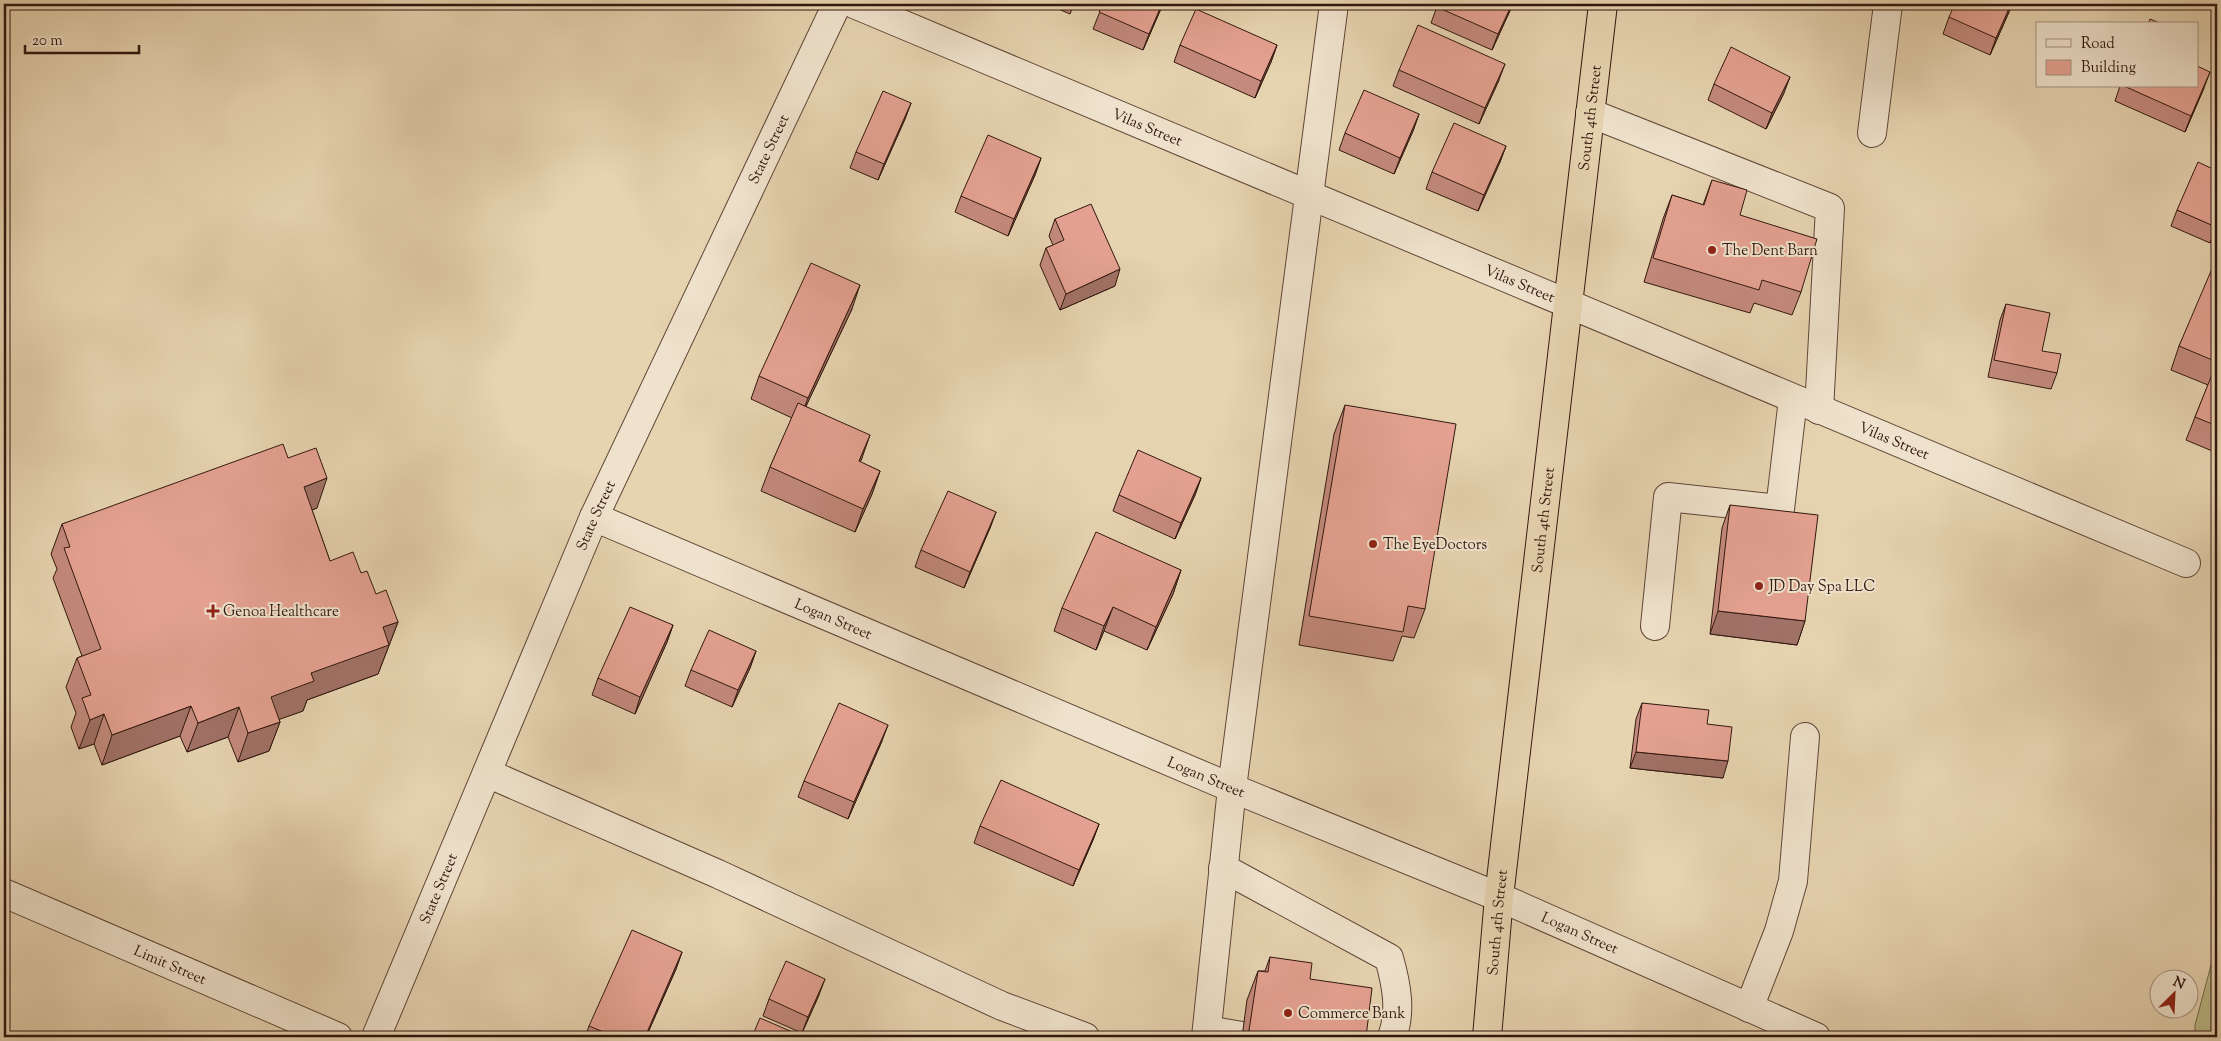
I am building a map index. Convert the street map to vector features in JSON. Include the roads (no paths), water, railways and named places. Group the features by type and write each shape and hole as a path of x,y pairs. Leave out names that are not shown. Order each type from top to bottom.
{"highway":[{"name":"South 4th Street","path":"1487,1037 1499,897 1603,4"}],"street":[{"name":"State Street","path":"376,1037 594,517 837,4"},
{"name":"Vilas Street","path":"854,4 2186,563"},
{"path":"1242,1036 1206,1034 1232,788 1334,4"},
{"path":"1872,133 1888,4"},
{"path":"1590,113 1830,208 1819,410"},
{"path":"1655,626 1668,497 1780,510 1793,399"},
{"name":"Logan Street","path":"594,517 1232,788 1499,897 1816,1037"},
{"path":"1749,1008 1779,930 1793,881 1805,737"},
{"path":"487,773 718,874 1002,1006 1085,1037"},
{"path":"1224,868 1389,958 1397,986 1395,1029 1392,1037"},
{"name":"Limit Street","path":"4,893 338,1037"}],"place":[{"name":"The Dent Barn","path":"1712,250"},
{"name":"The EyeDoctors","path":"1373,544"},
{"name":"JD Day Spa LLC","path":"1759,586"},
{"name":"Genoa Healthcare","path":"213,611"},
{"name":"Commerce Bank","path":"1288,1013"}]}
